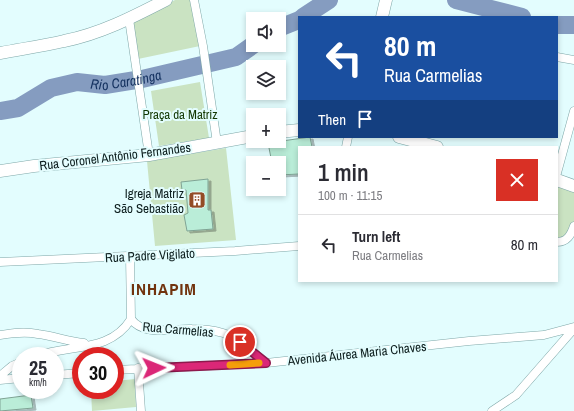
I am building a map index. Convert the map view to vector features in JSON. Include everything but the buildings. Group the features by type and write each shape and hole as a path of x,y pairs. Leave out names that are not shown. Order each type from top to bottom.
{"street":[{"path":"0,53 65,41 129,19 166,0"},
{"path":"194,0 203,46 217,143"},
{"path":"382,16 385,2"},
{"path":"129,19 149,155"},
{"path":"558,57 574,60"},
{"path":"558,169 574,111"},
{"path":"286,131 298,130"},
{"name":"Rua Coronel Antônio Fernandes","path":"0,171 34,166 149,155 246,137"},
{"path":"403,138 433,146"},
{"path":"558,180 574,186"},
{"path":"558,242 567,239 574,226"},
{"name":"Rua Padre Vigilato","path":"0,262 298,246"},
{"path":"64,350 93,344 117,336 131,319 130,256"},
{"name":"Rua Carmelias","path":"131,319 135,325 141,328 166,330 191,328 223,333 231,336 266,363"},
{"path":"492,411 516,395 573,330"},
{"name":"Avenida Áurea Maria Chaves","path":"124,369 266,363 469,340 544,335 573,330"},
{"path":"0,335 20,332 38,334 64,341 93,344"},
{"path":"0,376 12,366"},
{"path":"138,368 141,411"},
{"path":"0,380 12,379"}],"green space":[{"path":"175,0 192,0 200,46 138,59 133,21"},
{"name":"Praça da Matriz","path":"200,82 209,138 159,146 151,91"},
{"path":"226,148 236,240 155,246 147,161"},
{"path":"558,180 574,186 574,226 571,234 558,241"},
{"path":"135,379 136,407 92,411 91,399 124,399 124,380"}],"waterway":[{"name":"Rio Caratinga","path":"305,16 329,0"},
{"name":"Rio Caratinga","path":"456,0 518,16"},
{"name":"Rio Caratinga","path":"286,25 298,20"},
{"name":"Rio Caratinga","path":"558,25 574,25"},
{"name":"Rio Caratinga","path":"0,111 18,108 51,88 77,82 105,85 142,79 236,57 246,50"}],"slow traffic":[{"path":"230,365 259,363"}],"place":[{"name":"Igreja Matriz São Sebastião","path":"197,200"}],"district":[{"name":"INHAPIM","path":"164,289"}],"route":[{"path":"154,368 266,363 240,342"}]}
